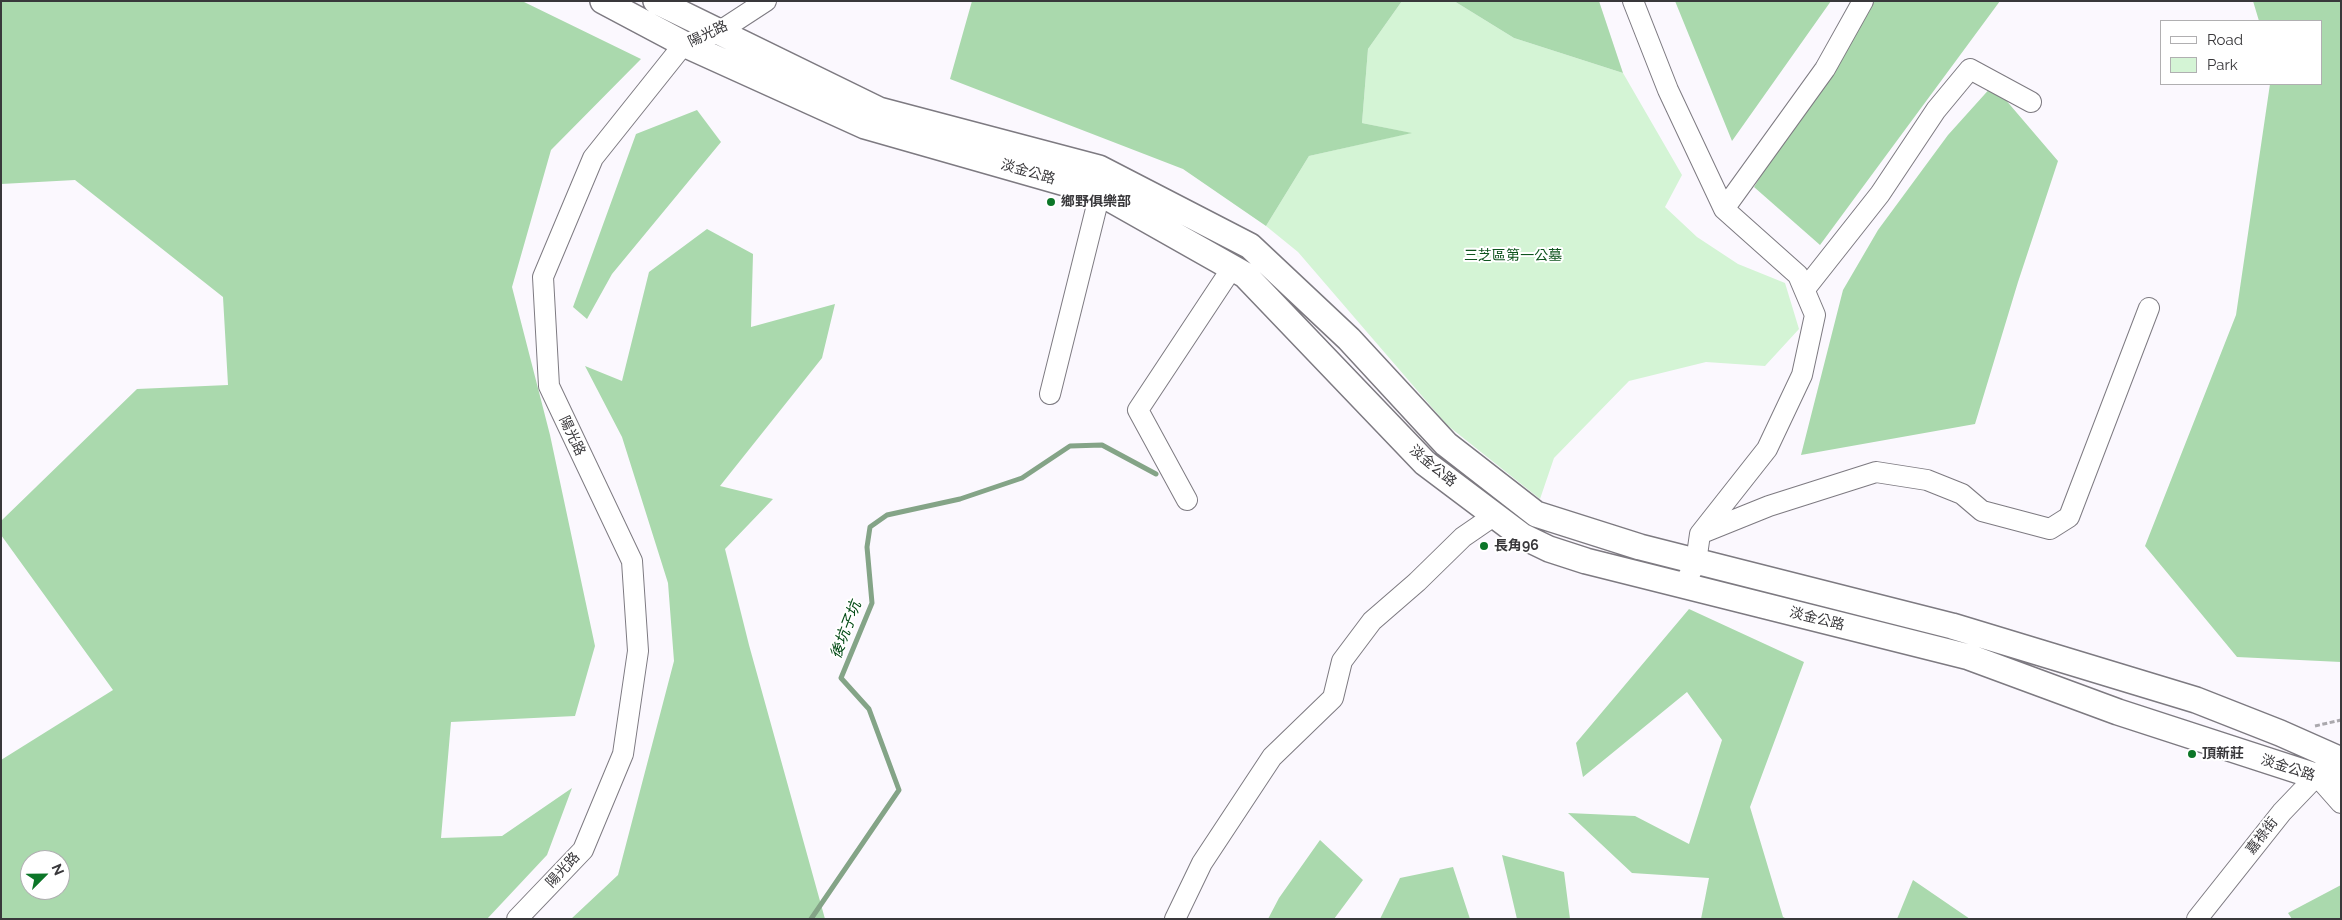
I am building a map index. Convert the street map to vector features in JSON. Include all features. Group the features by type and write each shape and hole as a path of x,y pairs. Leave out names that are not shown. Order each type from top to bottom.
{"main road":[{"name":"淡金公路","path":"603,1 684,44 865,126 1100,193 1245,275 1425,463 1522,536 1549,549 1586,561 1969,657 2118,712 2333,769"},
{"name":"淡金公路","path":"656,1 716,33 879,110 1100,168 1250,246 1349,339 1446,444 1536,514 1640,547 1952,626 2196,700 2280,733 2333,769"},
{"path":"1296,329 1317,309"}],"street":[{"name":"陽光路","path":"517,919 583,850 623,754 638,651 632,561 549,386 543,277 593,158 684,44 716,33 766,1"},
{"path":"1633,1 1668,90 1724,209 1798,275 1814,315 1802,375 1767,449 1700,534 1696,562 1684,585"},
{"path":"1724,209 1825,69 1863,1"},
{"path":"1805,289 1880,194 1936,110 1970,69 2031,102"},
{"path":"1050,394 1100,193"},
{"path":"1187,500 1138,410 1232,268"},
{"path":"1700,534 1769,506 1876,472 1927,480 1962,494 1982,511 2050,529 2069,517 2149,308"},
{"path":"1174,919 1202,863 1272,757 1332,698 1342,660 1372,621 1464,538 1495,515"},
{"path":"2333,769 2341,803"},
{"name":"嘉祿街","path":"2197,919 2282,812 2333,769"}],"green space":[{"path":"1,1 522,1 641,59 551,150 512,287 550,435 595,646 575,716 451,722 441,838 502,836 572,788 547,855 487,919 1,919 1,760 113,690 1,535 1,521 137,389 228,385 223,297 75,180 1,184"},
{"path":"972,1 1402,1 1368,49 1362,123 1412,133 1309,156 1266,226 1183,169 950,79"},
{"name":"三芝區第一公墓","path":"1402,1 1454,1 1514,38 1623,73 1682,175 1665,207 1697,237 1738,264 1785,283 1799,329 1765,366 1706,362 1629,381 1554,458 1540,499 1447,425 1298,252 1266,226 1309,156 1410,133 1362,123 1368,49"},
{"path":"1454,1 1599,1 1623,73 1514,38"},
{"path":"1675,1 1831,1 1732,141"},
{"path":"1868,1 2000,1 1820,245 1754,187"},
{"path":"2253,1 2341,1 2341,662 2237,657 2145,546 2236,315 2270,85 2322,85 2322,20 2259,20"},
{"path":"1993,85 2058,161 2018,282 1975,424 1801,455 1843,290 1878,230 1948,135"},
{"path":"697,110 721,142 612,274 587,319 573,307 636,134"},
{"path":"707,229 753,254 751,327 835,304 822,358 720,486 773,499 725,549 749,645 825,919 571,919 618,875 674,661 668,583 622,437 585,366 622,381 649,272"},
{"path":"1689,609 1804,662 1750,807 1783,917 1787,919 1701,919 1709,878 1632,873 1568,813 1635,816 1689,844 1722,740 1687,692 1583,777 1576,743"},
{"path":"1320,840 1363,880 1334,919 1268,919 1279,898"},
{"path":"1502,855 1564,872 1570,919 1517,919"},
{"path":"1453,867 1470,919 1380,919 1400,878"},
{"path":"1913,880 1970,919 1897,919"},
{"path":"2341,885 2341,919 2292,919 2288,913"}],"waterway":[{"name":"後坑子坑","path":"811,919 899,790 869,709 841,678 872,603 867,547 870,527 887,515 960,499 1022,478 1070,446 1102,445 1156,474"}],"place":[{"name":"鄉野俱樂部","path":"1051,202"},
{"name":"長角96","path":"1484,546"},
{"name":"頂新莊","path":"2192,754"}]}
